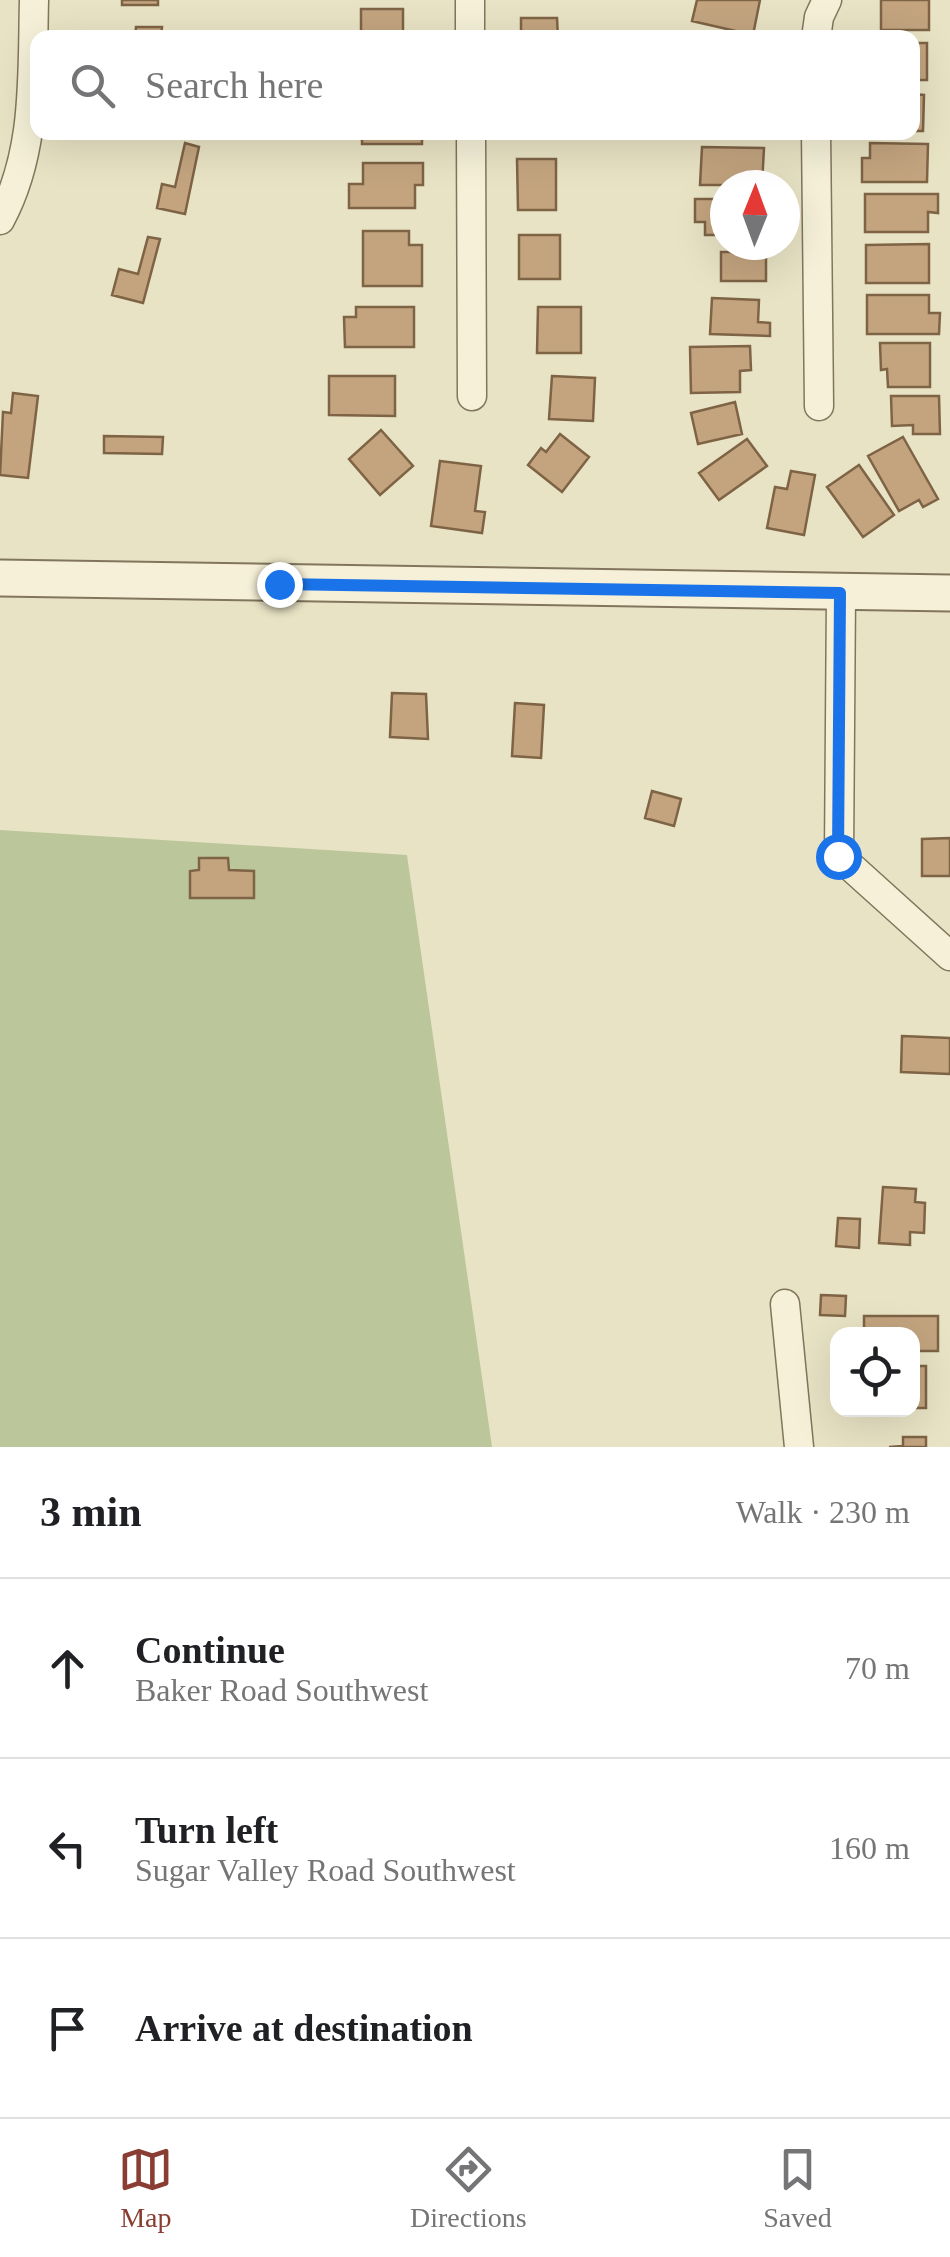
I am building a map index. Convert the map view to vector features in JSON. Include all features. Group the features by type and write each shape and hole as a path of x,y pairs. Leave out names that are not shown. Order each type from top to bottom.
{"street":[{"path":"33,30 34,0"},
{"path":"470,0 470,30"},
{"path":"817,30 827,0"},
{"path":"0,220 21,173 30,128"},
{"path":"471,140 472,396"},
{"path":"816,140 819,406"},
{"path":"0,578 950,593"},
{"path":"840,593 838,856 950,956"},
{"path":"786,1304 799,1447"}],"green space":[{"path":"0,830 407,855 492,1447 0,1447"}],"building":[{"path":"122,0 158,0 158,5 122,5"},
{"path":"697,0 760,0 754,30 731,30 692,21"},
{"path":"881,0 929,0 929,30 881,30"},
{"path":"361,9 403,9 403,30 361,30"},
{"path":"521,18 557,18 558,30 521,30"},
{"path":"136,27 162,27 162,30 136,30"},
{"path":"920,43 927,43 927,80 920,80"},
{"path":"920,95 924,95 920,131"},
{"path":"362,140 422,140 422,144 362,144"},
{"path":"185,143 199,147 185,214 157,208 162,184 175,187"},
{"path":"870,143 928,144 927,182 862,182 862,158 870,158"},
{"path":"702,147 764,148 763,170 710,170 710,185 700,185"},
{"path":"517,159 556,159 556,210 518,210"},
{"path":"363,163 423,163 423,185 415,185 415,208 349,208 349,184 363,184"},
{"path":"865,194 938,194 938,213 928,212 928,232 865,232"},
{"path":"695,199 710,199 710,235 705,235 705,222 695,222"},
{"path":"363,231 409,231 409,245 422,245 422,286 363,286"},
{"path":"519,235 560,235 560,279 519,279"},
{"path":"148,237 160,239 143,303 112,295 119,269 138,274"},
{"path":"929,244 929,283 866,283 866,245"},
{"path":"721,260 766,260 766,281 721,281"},
{"path":"867,295 929,295 929,313 940,313 939,334 867,334"},
{"path":"712,298 759,300 758,322 770,323 770,336 710,334"},
{"path":"356,307 414,307 414,347 345,347 344,317 356,317"},
{"path":"538,307 581,307 581,353 537,353"},
{"path":"880,343 930,343 930,387 888,387 887,369 881,370"},
{"path":"750,346 751,370 740,371 740,392 691,393 690,347"},
{"path":"329,376 395,376 395,416 329,415"},
{"path":"552,376 595,378 593,421 549,419"},
{"path":"13,393 38,396 28,478 0,475 3,412 11,413"},
{"path":"891,396 939,396 940,434 913,434 913,425 892,426"},
{"path":"735,402 742,434 698,444 691,413"},
{"path":"381,430 413,466 380,495 349,459"},
{"path":"560,434 589,457 562,492 528,465 541,448 546,452"},
{"path":"104,436 163,437 162,454 104,453"},
{"path":"903,437 938,499 923,507 919,500 899,511 868,456"},
{"path":"747,439 767,466 719,500 699,473"},
{"path":"440,461 481,466 475,511 485,512 482,533 431,526"},
{"path":"859,465 894,515 863,537 827,487"},
{"path":"791,471 815,475 804,535 767,528 775,487 787,489"},
{"path":"392,693 426,694 428,739 390,737"},
{"path":"515,703 544,705 541,758 512,756"},
{"path":"652,791 681,799 674,826 645,818"},
{"path":"950,838 950,876 922,876 922,839"},
{"path":"199,858 228,858 229,870 254,871 254,898 190,898 190,871 199,870"},
{"path":"902,1036 950,1038 950,1074 901,1072"},
{"path":"883,1187 916,1189 915,1202 925,1203 924,1233 910,1232 910,1245 879,1243"},
{"path":"838,1218 860,1219 859,1248 836,1246"},
{"path":"821,1295 846,1296 845,1316 820,1315"},
{"path":"864,1316 938,1316 938,1351 920,1351 920,1327 864,1327"},
{"path":"920,1366 926,1366 926,1408 920,1408"},
{"path":"903,1437 926,1437 926,1447 889,1447 903,1446"}],"route":[{"path":"279,584 840,593 838,856"}]}
